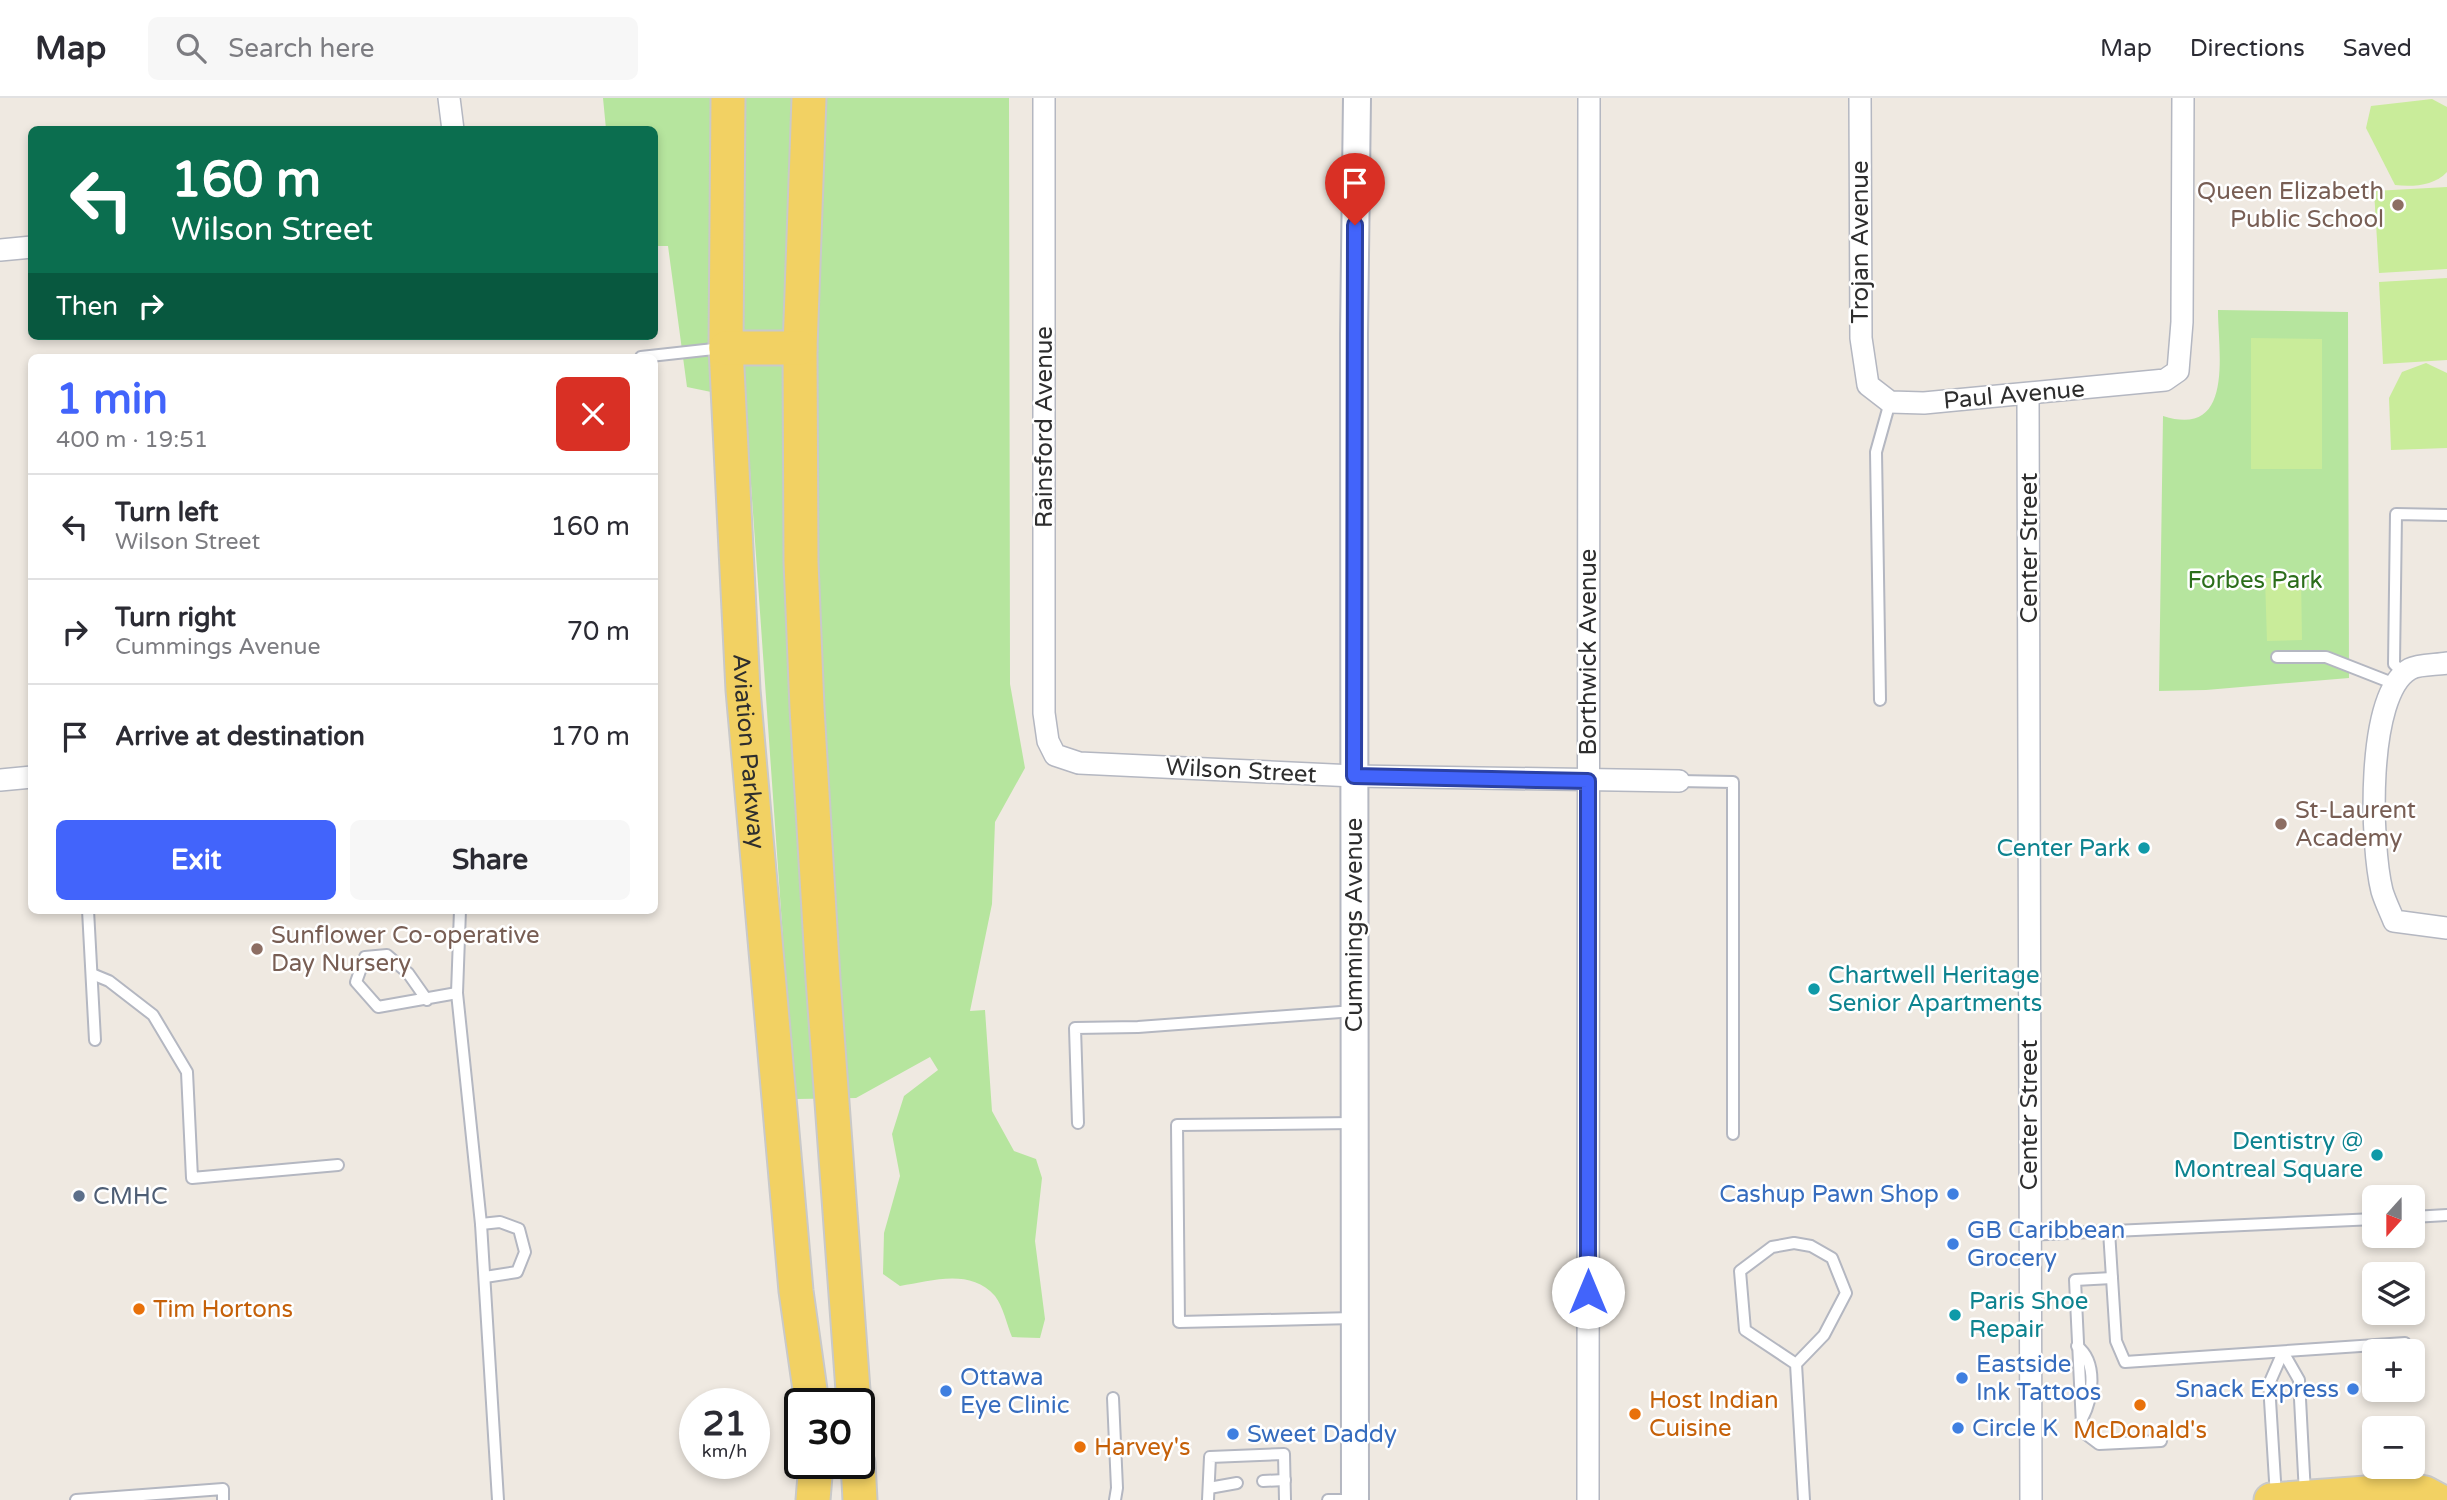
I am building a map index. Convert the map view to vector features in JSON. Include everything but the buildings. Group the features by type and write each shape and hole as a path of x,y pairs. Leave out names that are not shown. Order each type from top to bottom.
{"main road":[{"name":"Aviation Parkway","path":"728,98 726,348 739,617 755,840 796,1291 810,1388"},
{"path":"809,98 800,348 800,499 807,708 823,979 853,1388"},
{"path":"726,348 800,348"},
{"path":"813,1500 816,1479"},
{"path":"820,1479 822,1500"},
{"path":"2290,1500 2408,1490 2425,1493 2438,1500"}],"street":[{"path":"449,98 452,126"},
{"name":"Rainsford Avenue","path":"1044,98 1044,713 1048,741 1055,755"},
{"name":"Cummings Avenue","path":"1355,1500 1357,98"},
{"name":"Borthwick Avenue","path":"1588,98 1588,1500"},
{"name":"Trojan Avenue","path":"1860,98 1861,338 1868,385 1890,402"},
{"name":"Paul Avenue","path":"1890,402 1924,403 2028,395 2165,380 2178,371 2181,351 2183,98"},
{"path":"0,250 28,247"},
{"name":"Center Street","path":"2028,395 2031,1500"},
{"path":"2438,927 2394,921 2382,891 2375,827 2377,738 2385,704 2410,668 2447,663"},
{"name":"Wilson Street","path":"1055,755 1079,763 1354,776 1679,781"},
{"path":"0,780 28,777"}],"lane":[{"path":"658,355 726,348"},
{"path":"1880,700 1876,452 1890,402"},
{"path":"2400,679 2394,664 2396,514 2447,514"},
{"path":"2277,657 2326,657 2400,679"},
{"path":"1679,781 1733,782 1733,1134"},
{"path":"88,914 95,1040"},
{"path":"460,914 457,993 481,1224 498,1500"},
{"path":"427,1000 408,973 387,955 365,957 356,982 377,1007 427,1000 457,993"},
{"path":"92,974 109,981 153,1015 187,1072 192,1178 338,1165"},
{"path":"1078,1123 1074,1028 1138,1027 1354,1011"},
{"path":"1354,1123 1177,1125 1180,1322 1354,1318"},
{"path":"2426,1217 2447,1216"},
{"path":"2029,1235 2362,1220"},
{"path":"481,1224 500,1222 519,1229 525,1252 517,1272 485,1277"},
{"path":"2109,1231 2116,1341 2125,1362 2362,1346"},
{"path":"1796,1364 1745,1330 1740,1270 1772,1247 1794,1243 1811,1246 1832,1258 1846,1293 1824,1335 1796,1364 1804,1500"},
{"path":"2112,1278 2075,1280 2081,1419 2087,1435 2099,1444 2161,1441"},
{"path":"2283,1352 2269,1384 2290,1500"},
{"path":"2283,1352 2299,1380 2290,1500"},
{"path":"1113,1398 1117,1488 1115,1500"},
{"path":"1208,1500 1210,1457 1284,1454 1285,1500"},
{"path":"1263,1481 1284,1480"},
{"path":"1209,1488 1237,1483"},
{"path":"76,1500 223,1489 223,1500"},
{"path":"1328,1500 1349,1500"}],"green space":[{"path":"603,98 1009,98 1010,684 1025,768 995,822 992,904 970,1011 985,1010 992,1111 1014,1151 1036,1159 1042,1178 1035,1241 1045,1319 1040,1338 1012,1337 998,1300 985,1287 974,1282 950,1279 900,1286 883,1274 884,1233 900,1176 892,1134 904,1096 938,1070 930,1057 856,1098 797,1099 788,1010 745,399 687,387 668,246 658,246 658,126 606,126"},
{"path":"2432,99 2447,107 2447,172 2436,180 2423,184 2395,185 2366,128 2371,106"},
{"path":"2447,187 2447,269 2379,273 2374,191"},
{"path":"2447,278 2447,360 2383,364 2379,282"},
{"name":"Forbes Park","path":"2218,310 2348,312 2349,678 2206,690 2159,691 2163,416 2186,420 2202,415 2212,404 2218,387 2220,368"},
{"path":"2251,338 2322,339 2322,469 2251,469"},
{"path":"2426,363 2447,373 2447,448 2391,450 2389,398 2402,372"},
{"path":"2301,577 2302,640 2267,641 2265,578"}],"place":[{"name":"Queen Elizabeth Public School","path":"2398,205"},
{"name":"St-Laurent Academy","path":"2281,824"},
{"name":"Center Park","path":"2144,848"},
{"name":"Sunflower Co-operative Day Nursery","path":"257,949"},
{"name":"Chartwell Heritage Senior Apartments","path":"1814,989"},
{"name":"Dentistry @ Montreal Square","path":"2377,1155"},
{"name":"Cashup Pawn Shop","path":"1953,1194"},
{"name":"CMHC","path":"79,1196"},
{"name":"GB Caribbean Grocery","path":"1953,1244"},
{"name":"Tim Hortons","path":"139,1309"},
{"name":"Paris Shoe Repair","path":"1955,1315"},
{"name":"Eastside Ink Tattoos","path":"1962,1378"},
{"name":"Snack Express","path":"2353,1389"},
{"name":"Ottawa Eye Clinic","path":"946,1391"},
{"name":"McDonald's","path":"2140,1405"},
{"name":"Host Indian Cuisine","path":"1635,1414"},
{"name":"Circle K","path":"1958,1428"},
{"name":"Sweet Daddy","path":"1233,1434"},
{"name":"Harvey's","path":"1080,1447"}],"route":[{"path":"1355,225 1354,776 1588,781 1588,1292"}]}
